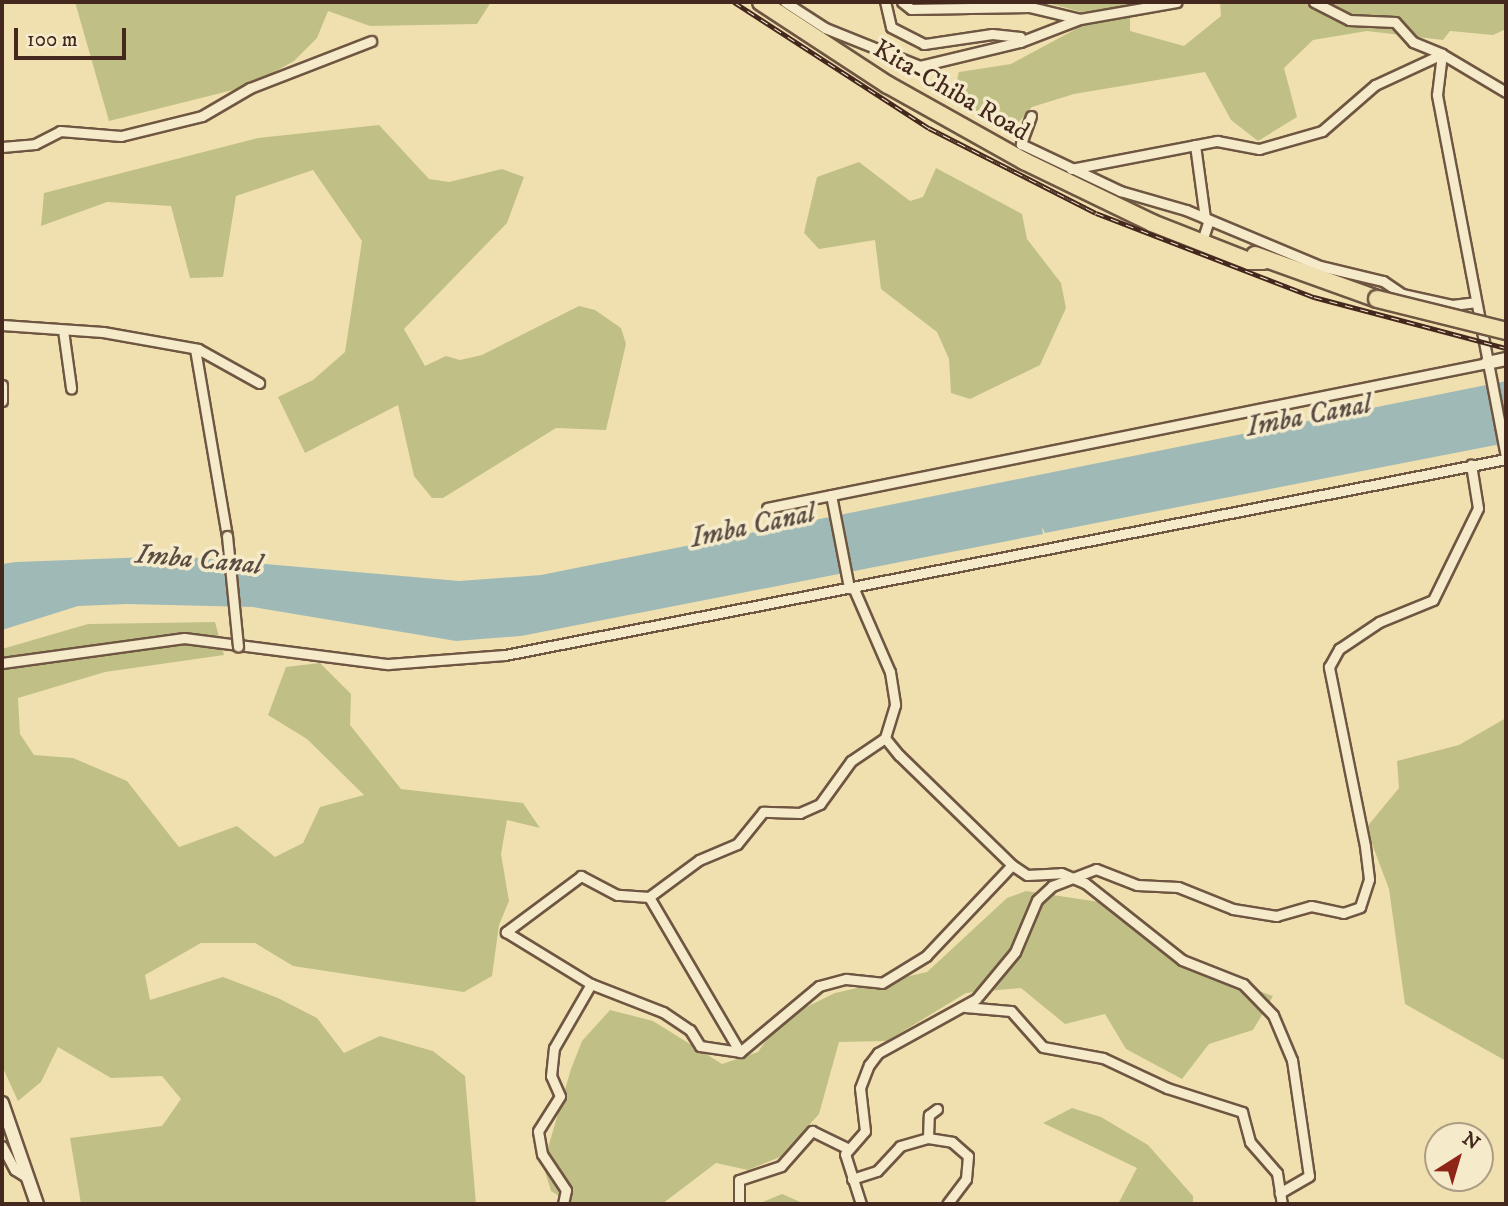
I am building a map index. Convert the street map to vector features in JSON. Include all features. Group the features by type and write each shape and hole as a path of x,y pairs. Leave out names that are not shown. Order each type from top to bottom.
{"highway":[{"name":"Kita-Chiba Road","path":"761,2 942,117 1216,250 1263,261 1377,299 1506,331"},
{"name":"Kita-Chiba Road","path":"1125,208 1206,224 1263,261"}],"street":[{"path":"785,2 825,28 920,66 1020,42 1080,19 1177,2"},
{"path":"886,2 891,27 924,44 992,34 1020,42"},
{"path":"901,2 911,9 1030,7 1080,19"},
{"path":"901,2 940,2"},
{"path":"1314,2 1349,20 1395,22 1413,42 1442,54 1506,92"},
{"path":"2,147 35,144 60,131 121,136 202,116 250,88 371,41"},
{"path":"1071,169 1217,141 1259,149 1322,131 1375,85 1442,54"},
{"path":"2,663 184,638 345,661 463,661 1506,457 1437,95 1442,54"},
{"path":"1031,116 1021,144 1071,169 1206,224 1320,266 1384,281 1402,294 1452,305 1475,302"},
{"path":"1195,145 1206,224"},
{"path":"2,325 64,330 195,349 259,383"},
{"path":"64,330 71,388"},
{"path":"195,349 227,536 238,646"},
{"path":"767,508 1488,369 1506,359"},
{"path":"2,385 2,401"},
{"path":"885,738 1012,864 1027,875 1072,876 1096,869 1137,885 1178,887 1233,909 1276,916 1311,906 1343,913 1360,907 1369,879 1365,846 1329,667 1339,649 1373,625 1433,600 1478,508 1471,465"},
{"path":"740,1052 700,1046 684,1025 663,1012 591,984 506,932 581,876 617,895 649,897 699,860 737,844 763,813 800,813 820,804 851,761 885,738 895,705 890,672 850,584 831,495"},
{"path":"740,1052 774,1018 819,986 846,979 882,983 926,956 1012,864"},
{"path":"847,1148 865,1131 862,1077 878,1053 965,1007 1015,951 1037,900 1072,876"},
{"path":"1072,876 1182,960 1243,984 1273,1015 1292,1060 1308,1176 1279,1193"},
{"path":"649,897 740,1052"},
{"path":"563,1204 566,1190 542,1154 538,1131 560,1096 551,1076 554,1048 591,984"},
{"path":"965,1007 1012,1011 1043,1047 1103,1058 1167,1088 1242,1112 1250,1142 1277,1172 1282,1204"},
{"path":"2,1103 37,1204"},
{"path":"928,1138 929,1115 937,1109"},
{"path":"739,1204 739,1180 781,1166 812,1131 847,1148"},
{"path":"852,1179 877,1171 900,1146 928,1138 952,1142 968,1156 966,1179 947,1204"},
{"path":"2,1146 15,1170 28,1178"},
{"path":"847,1148 852,1179 861,1204"}],"green space":[{"path":"75,2 491,2 477,24 370,26 328,11 317,38 294,61 249,86 109,121"},
{"path":"1044,2 1137,2 1130,5 1130,31 1184,46 1221,16 1220,2 1506,2 1506,29 1493,35 1450,31 1443,40 1367,31 1313,40 1284,68 1297,117 1258,141 1231,120 1205,72 1074,94 1032,107 1013,129 952,99 959,72 1011,64 1087,23 1089,14"},
{"path":"379,125 429,179 449,182 502,169 524,177 507,223 404,329 425,366 446,356 460,360 482,355 579,306 595,310 621,328 626,344 606,430 556,428 443,498 432,498 414,476 398,405 305,453 278,397 313,380 345,352 362,241 313,170 236,196 223,277 190,278 171,206 107,202 41,226 44,193 258,138"},
{"path":"859,162 910,201 923,197 936,168 1022,214 1027,239 1061,283 1066,308 1040,365 970,399 951,393 949,359 937,332 881,289 875,240 819,249 804,233 817,177"},
{"path":"215,622 224,655 105,672 18,698 20,734 34,755 73,758 127,781 179,847 237,826 275,857 303,843 320,807 364,795 307,739 268,715 286,667 320,663 351,694 350,725 401,789 523,803 540,828 507,820 501,854 509,901 499,925 492,976 464,992 293,966 255,943 201,943 145,975 150,1000 223,977 278,998 317,1018 344,1053 380,1036 433,1051 465,1076 476,1204 81,1204 70,1138 162,1126 181,1099 162,1076 111,1078 58,1047 41,1082 18,1101 2,1066 2,649 88,624"},
{"path":"1506,718 1506,1061 1405,1004 1389,889 1366,828 1399,788 1397,761 1459,745"},
{"path":"1026,891 1113,904 1217,975 1273,996 1253,1030 1209,1044 1182,1079 1126,1049 1105,1014 1065,1024 1021,988 966,993 887,1041 839,1042 819,1114 780,1157 748,1170 716,1163 662,1204 572,1204 551,1191 543,1165 571,1069 582,1041 610,1010 653,1021 722,1064 758,1052 780,1020 835,993 927,972 1007,898"},
{"path":"1072,1108 1101,1117 1148,1145 1193,1196 1193,1204 1118,1204 1137,1168 1043,1123"},
{"path":"782,1194 805,1204 758,1204"}],"water":[{"name":"Imba Canal","path":"1506,381 1506,443 1045,533 1042,527 1043,534 521,636 456,641 253,607 127,604 78,606 2,630 2,564 176,556 459,581 541,575"}],"railway":[{"path":"734,2 929,128 1096,213 1314,297 1506,348"}]}
